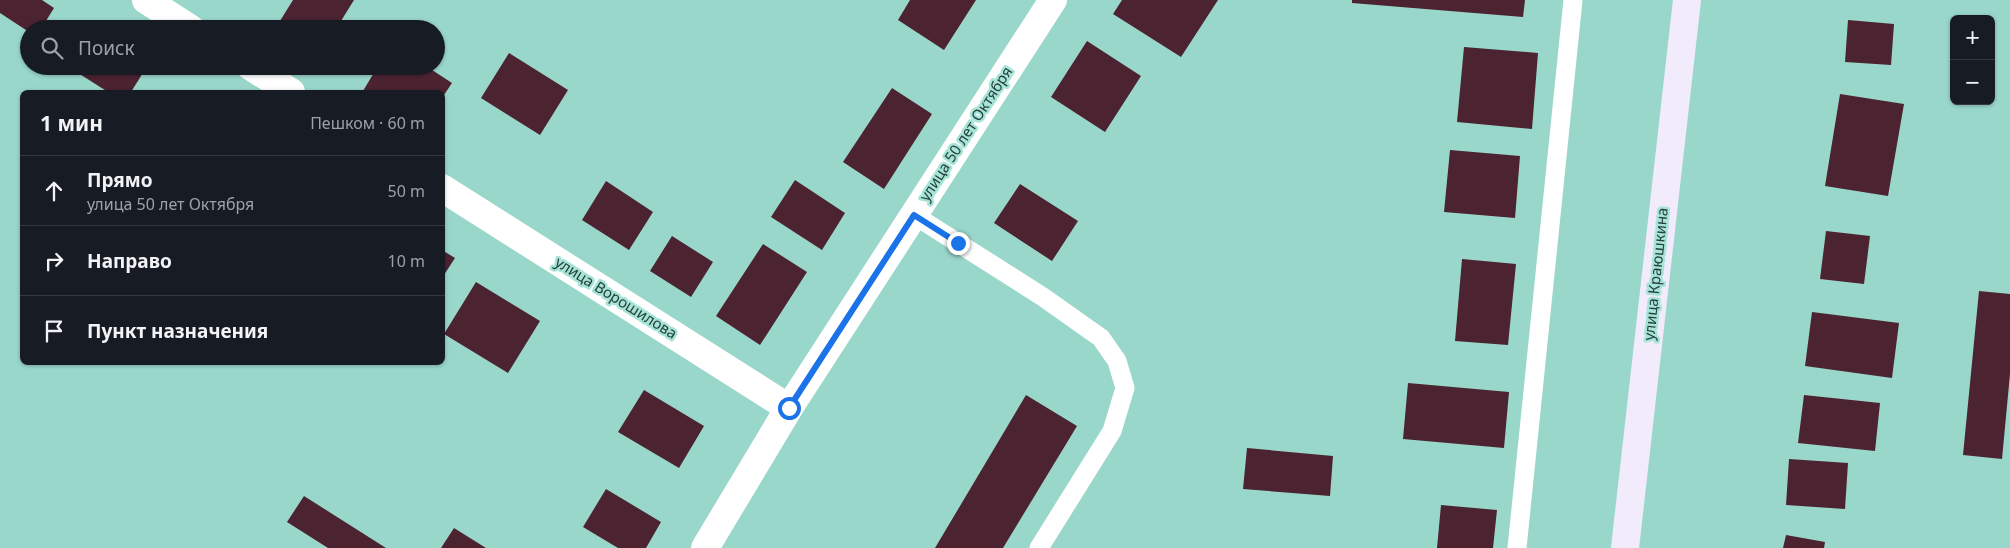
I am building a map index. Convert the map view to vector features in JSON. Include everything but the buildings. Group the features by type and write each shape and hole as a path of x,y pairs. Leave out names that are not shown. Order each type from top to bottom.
{"main road":[{"name":"улица Краюшкина","path":"1625,548 1687,0"}],"street":[{"path":"146,0 177,20"},
{"name":"улица 50 лет Октября","path":"705,548 789,408 1053,0"},
{"path":"264,75 288,90"},
{"name":"улица Ворошилова","path":"445,190 789,408"}],"lane":[{"path":"1517,548 1573,0"},
{"path":"914,215 1043,297 1101,338 1117,361 1126,388 1112,431 1039,548"}],"route":[{"path":"789,408 914,215 958,243"}]}
